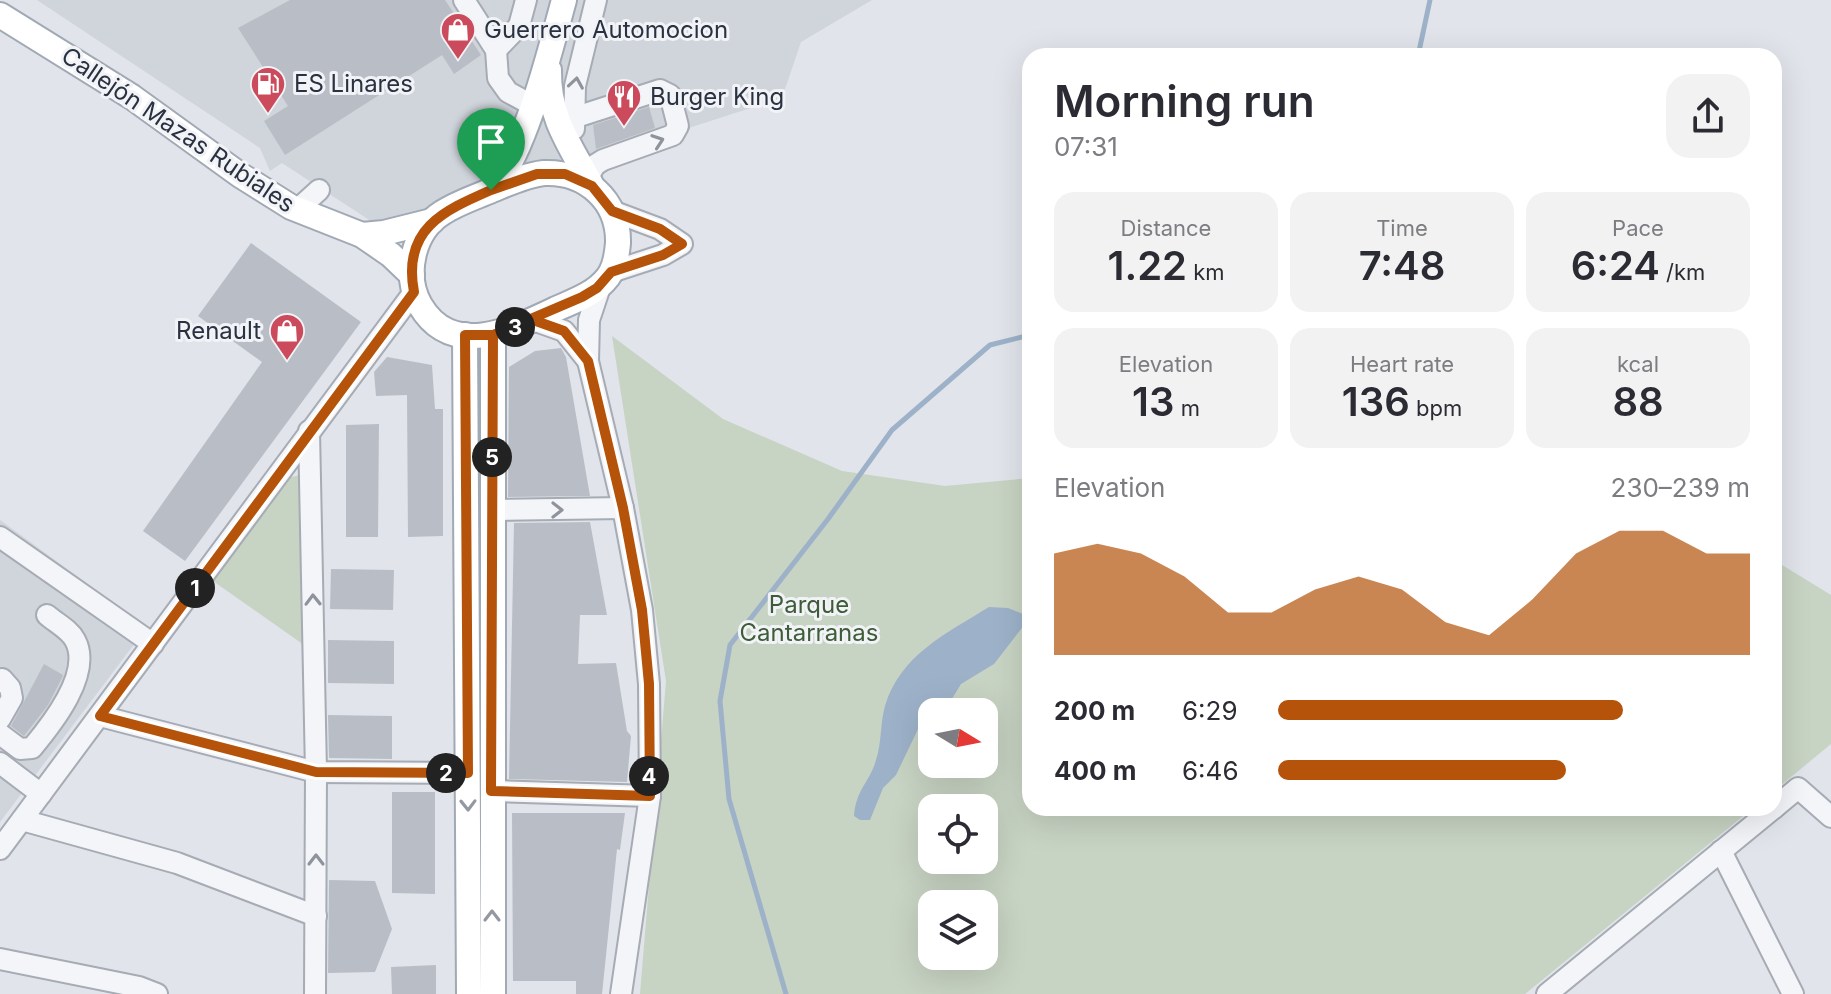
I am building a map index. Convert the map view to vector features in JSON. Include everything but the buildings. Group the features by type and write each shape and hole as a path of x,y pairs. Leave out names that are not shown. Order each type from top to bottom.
{"main road":[{"path":"491,190 509,165 550,52 564,0"},
{"name":"Callejón Mazas Rubiales","path":"0,15 132,97 240,175 297,210 362,235 391,255 413,283"},
{"path":"432,221 417,245 413,283 423,310 450,331 465,335 493,335 582,297 606,278 617,254 618,236 612,211 554,116 549,95 550,52"},
{"path":"362,235 432,221 452,207 530,175 552,172 591,180"},
{"path":"465,335 469,994"},
{"path":"493,335 493,994"}],"street":[{"path":"464,0 496,50 498,78 508,92 532,105"},
{"path":"496,50 519,26 526,0"},
{"path":"591,180 577,141 573,118 575,86 596,0"},
{"path":"573,118 660,90 670,95 678,126 673,135 603,160 595,165 591,180"},
{"path":"297,210 319,190"},
{"path":"612,211 660,229 682,244 606,278 589,320 588,361 623,508 642,610 649,684 650,796 621,994"},
{"path":"0,849 309,431 413,283"},
{"path":"533,320 564,331 588,361"},
{"path":"309,431 316,772 315,994"},
{"path":"492,510 623,508"},
{"path":"0,537 153,644"},
{"path":"0,734 20,749 32,748 77,681 81,666 76,641 47,615"},
{"path":"0,719 12,698 10,688 2,679"},
{"path":"100,716 316,772 468,773"},
{"path":"0,763 41,794"},
{"path":"1782,801 1798,788 1831,817"},
{"path":"491,791 650,796"},
{"path":"1547,994 1764,816"},
{"path":"22,820 177,863 316,916"},
{"path":"1721,851 1793,994"},
{"path":"0,959 139,987 157,994"}],"shaded area":[{"path":"37,0 872,0 801,42 782,98 380,227 282,163 270,171 260,148"},
{"path":"0,520 147,627 0,822"}],"green space":[{"name":"Parque Cantarranas","path":"612,336 723,419 842,471 945,486 1022,479 1022,816 1743,816 1525,994 640,994 666,681"},
{"path":"300,475 303,486 304,645 213,581 287,478"},
{"path":"1782,565 1831,595 1831,744 1782,784"}],"water":[{"path":"989,607 1008,608 1022,614 1022,628 994,664 961,684 952,698 918,698 918,729 896,775 883,788 870,820 860,820 854,816 855,807 876,760 885,706 902,673 927,647"}],"waterway":[{"path":"1420,48 1430,0"},
{"path":"786,994 729,799 720,701 730,645 828,519 892,430 990,345 1022,337"}],"place":[{"name":"Guerrero Automocion","path":"458,61"},
{"name":"ES Linares","path":"268,115"},
{"name":"Burger King","path":"624,128"},
{"name":"Renault","path":"287,362"}],"route":[{"path":"491,190 441,213 425,229 414,252 414,292 100,716 316,772 468,773 465,335 500,334 533,320 564,331 588,361 623,508 642,610 649,684 650,796 491,791 493,335 500,334 533,320 582,297 597,288 611,272 663,255 682,244 660,229 612,211 592,186 565,174 537,174 491,190"}]}
